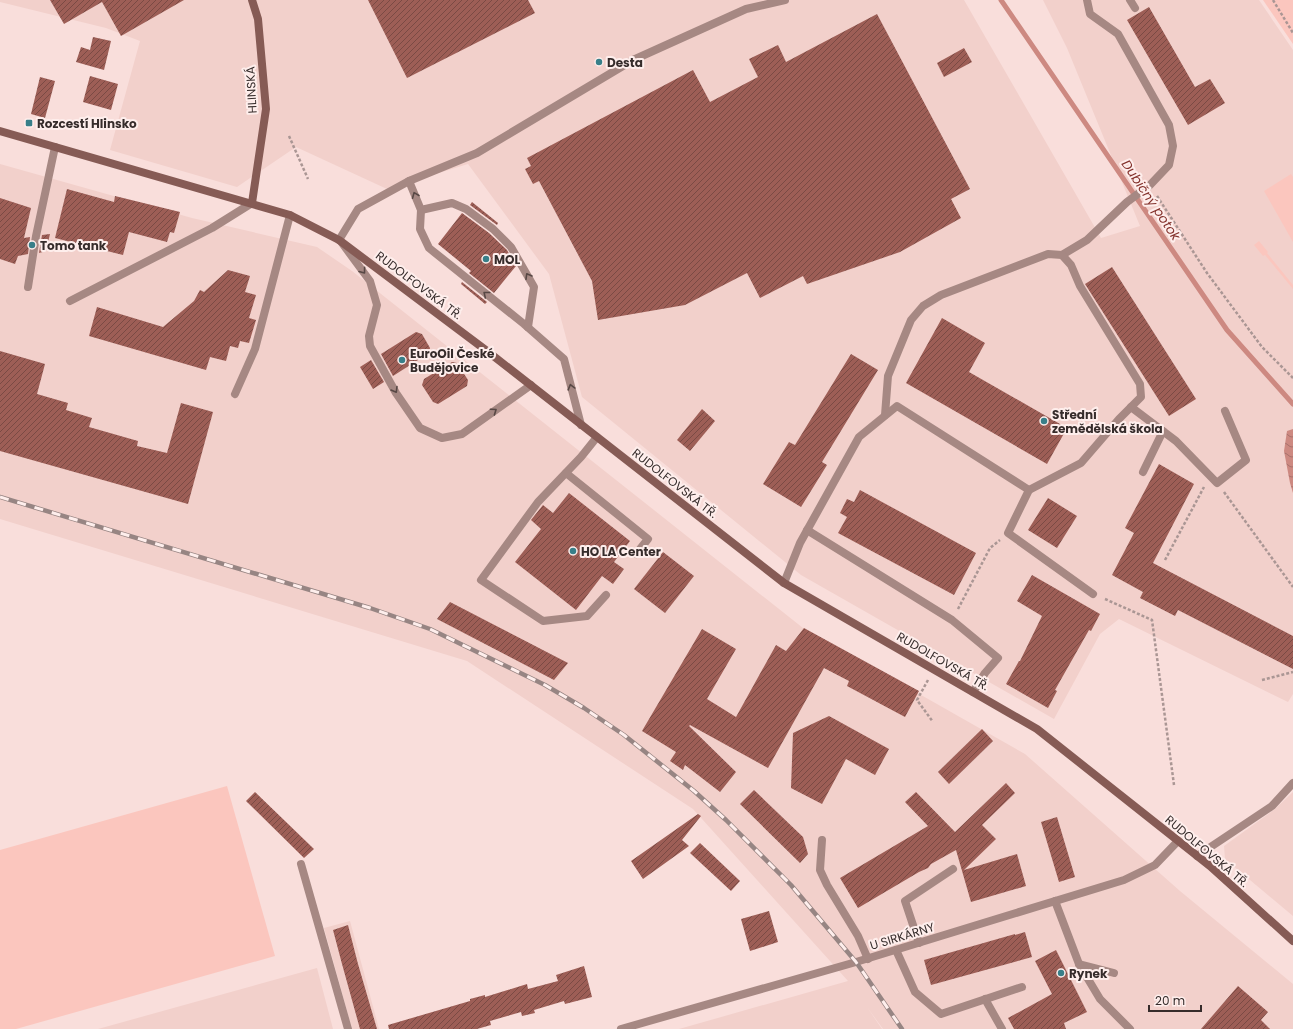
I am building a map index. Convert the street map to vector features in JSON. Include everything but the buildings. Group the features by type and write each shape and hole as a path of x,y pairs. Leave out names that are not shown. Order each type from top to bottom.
{"main road":[{"name":"HLINSKÁ","path":"252,0 258,19 266,109 252,203"},
{"name":"RUDOLFOVSKÁ TŘ.","path":"0,131 290,215 339,240 531,385 784,583 1037,729 1210,866 1293,941"}],"street":[{"path":"531,385 462,434 442,438 420,428 396,393 370,346 369,336 377,305 370,281 339,240 358,209 409,182 477,153 633,60 746,9 784,0"},
{"path":"885,415 888,376 912,320 923,306 941,295 1048,254 1062,255 1087,240 1127,202 1150,185 1169,165 1173,146 1169,125 1118,34 1090,14 1087,0"},
{"path":"1130,0 1134,8"},
{"path":"28,287 36,236 55,147"},
{"path":"409,182 421,210 420,229 430,248 528,327 564,359 581,424"},
{"path":"70,301 212,228 252,203"},
{"path":"421,210 452,203 466,209 493,229 511,248 534,287 528,327"},
{"path":"235,394 255,349 290,215"},
{"path":"1062,255 1071,265 1080,286 1140,384 1141,396 1119,418 1080,464 1029,490 1008,533 1093,594"},
{"path":"784,583 800,543 859,437 897,406 1029,490"},
{"path":"1131,407 1176,441 1217,483 1246,460 1225,411"},
{"path":"1143,472 1163,431"},
{"path":"597,437 581,457 538,502 481,580 543,621 586,616 606,596"},
{"path":"566,473 648,539 636,554"},
{"path":"807,530 952,620 998,658 985,672 973,692"},
{"path":"1197,856 1272,806 1293,783"},
{"path":"822,840 820,870 827,885 858,936 868,959"},
{"name":"U SIRKÁRNY","path":"621,1029 868,959 1107,886 1154,865 1178,841"},
{"path":"301,864 348,1029"},
{"path":"919,943 905,901 953,869"},
{"path":"1055,901 1079,964 1100,999 1130,1029"},
{"path":"896,950 915,992 941,1014 1022,987"},
{"path":"1079,964 1114,973"},
{"path":"985,999 1002,1029"}],"path":[{"path":"1273,0 1293,33"},
{"path":"289,136 308,179"},
{"path":"1150,185 1208,273 1257,341 1293,378"},
{"path":"1165,560 1210,476"},
{"path":"1217,483 1293,587"},
{"path":"952,620 990,548 1008,533"},
{"path":"1093,594 1152,620 1174,784"},
{"path":"932,722 917,700 934,670"},
{"path":"1262,680 1293,672"}],"shaded area":[{"path":"0,0 964,0 1101,238 1140,226 1067,48 1043,0 1259,0 1293,50 1293,694 1288,702 1119,619 1100,634 1054,719 801,575 582,397 549,274 468,164 387,189 296,147 237,187 110,150 140,41 106,28 0,2"},
{"path":"1263,0 1293,0 1293,44"},
{"path":"0,164 192,218 317,247 352,271 803,628 1025,754 1180,891 1293,984 1293,1029 883,1029 867,1007 882,1029 679,1029 848,981 693,809 467,661 0,519"},
{"path":"1291,174 1293,177 1293,242 1264,191"},
{"path":"1259,241 1293,285 1293,289 1265,255 1263,256 1254,245"},
{"path":"227,786 275,956 16,1029 0,1029 0,850"},
{"path":"1293,792 1293,916 1225,859 1224,846 1275,809"},
{"path":"350,921 379,1029 352,1029 324,928"},
{"path":"317,968 333,1029 98,1029"}],"water":[{"path":"1293,429 1293,493 1284,451 1287,431"}],"waterway":[{"name":"Dubičný potok","path":"1001,0 1227,330 1293,404"}],"railway":[{"path":"0,497 370,608 430,629 545,685 584,708 624,735 694,791 726,820 791,885 856,962 902,1029"}],"place":[{"name":"Desta","path":"599,62"},
{"name":"Rozcestí Hlinsko","path":"29,123"},
{"name":"Tomo tank","path":"32,245"},
{"name":"MOL","path":"486,259"},
{"name":"EuroOil České Budějovice","path":"402,360"},
{"name":"Střední zemědělská škola","path":"1044,421"},
{"name":"HO LA Center","path":"573,551"},
{"name":"Rynek","path":"1061,973"}]}
